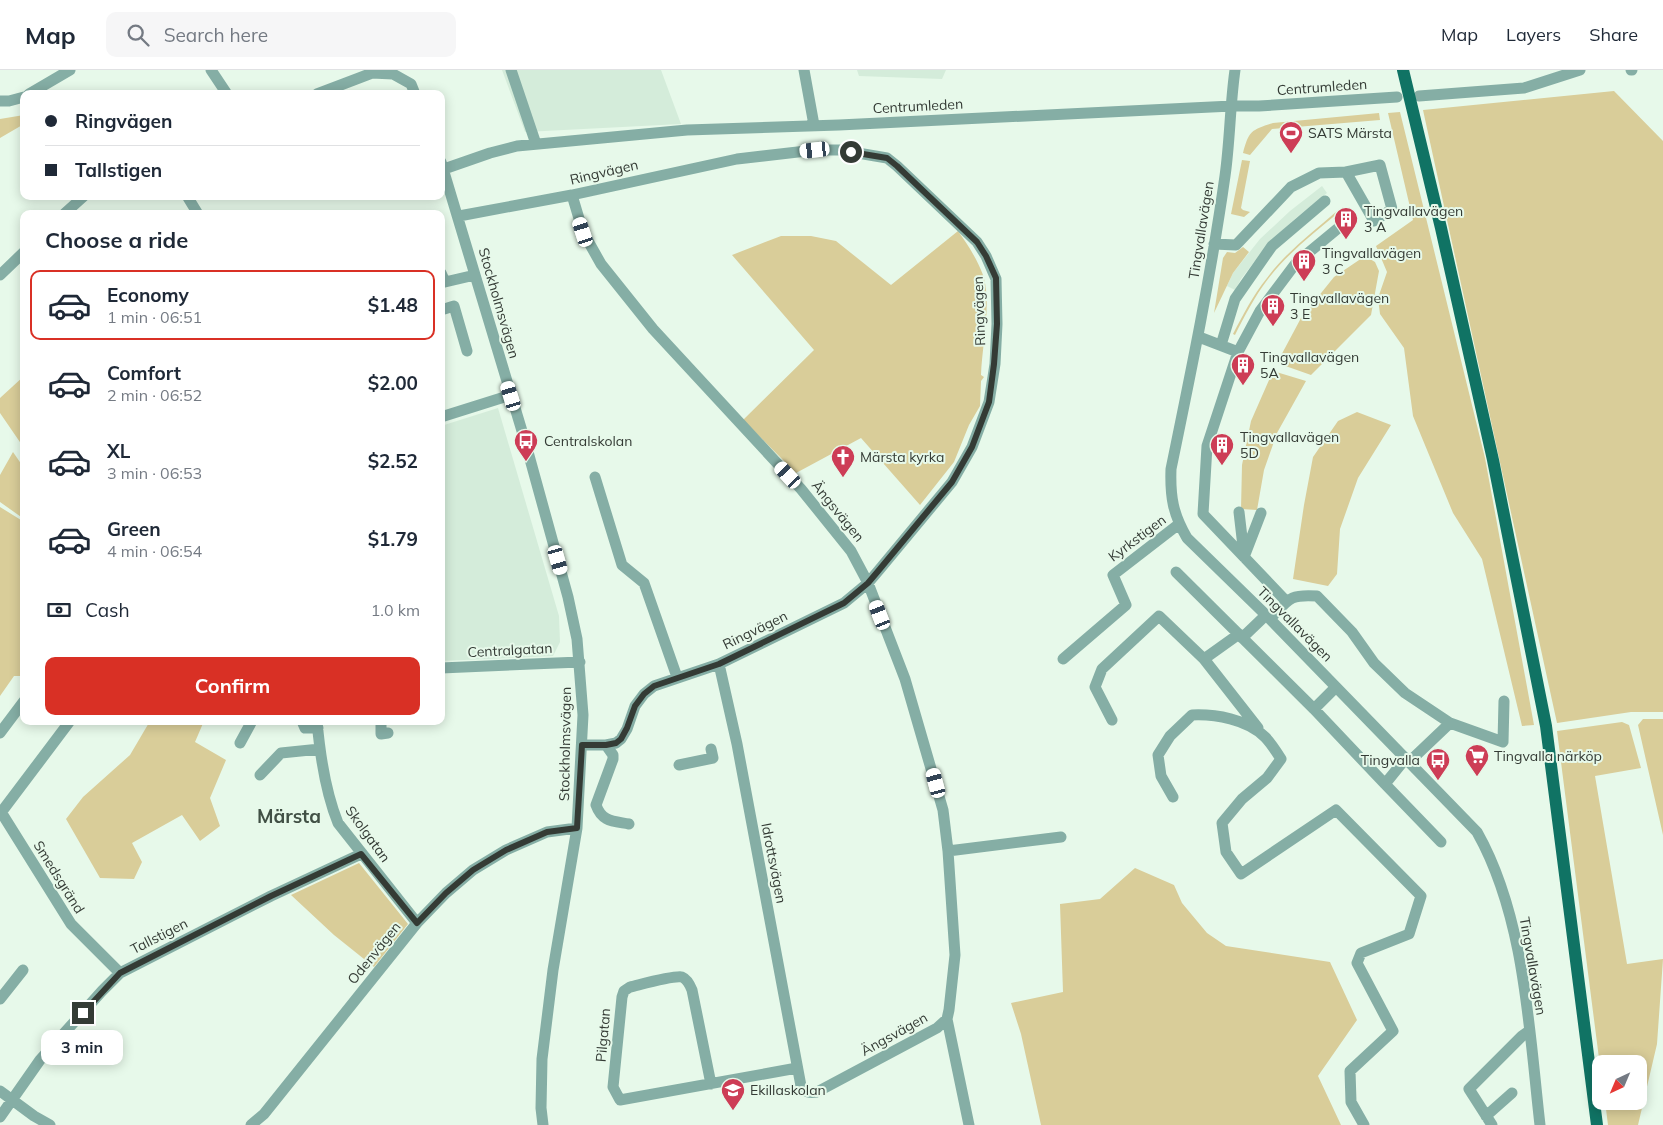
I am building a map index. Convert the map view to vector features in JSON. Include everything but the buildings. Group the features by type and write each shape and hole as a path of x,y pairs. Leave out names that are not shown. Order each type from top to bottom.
{"main road":[{"path":"1403,70 1444,237 1493,460 1546,726 1597,1125"}],"street":[{"path":"36,90 70,70"},
{"path":"211,70 224,90"},
{"path":"511,70 536,144"},
{"path":"804,70 814,125"},
{"name":"Tingvallavägen","path":"1235,70 1230,141 1199,337 1170,469 1172,503 1179,524 1187,538 1268,617 1477,832 1492,859 1514,931 1522,968 1540,1125"},
{"path":"1524,88 1556,70"},
{"path":"1419,96 1524,88 1580,70"},
{"path":"327,90 372,72 393,74 411,84 413,90"},
{"path":"0,101 9,101 20,97"},
{"name":"Centrumleden","path":"445,165 516,146 687,130 1004,118 1259,106 1398,97"},
{"name":"Ringvägen","path":"459,216 572,195 737,159 815,150 862,153 887,158 927,194 977,242 991,265 996,278 996,332 989,402 972,447 952,482 868,583 844,603 719,664 654,686 644,694 635,706 621,739 616,743 606,745"},
{"path":"1214,244 1236,245 1290,187 1318,173 1346,172 1380,165 1392,208 1374,221 1346,172"},
{"name":"Stockholmsvägen","path":"445,172 525,441 568,597 576,630 580,662 583,715 577,828 553,970 542,1059 543,1125"},
{"name":"Ängsvägen","path":"572,195 583,232 601,264 653,329 801,489 851,551 868,583 905,679 943,810 948,851 955,954 947,1019 938,1028 817,1092 809,1093 804,1090 801,1086 797,1068"},
{"path":"68,210 80,200"},
{"path":"1221,345 1235,299 1272,246 1325,201"},
{"path":"1286,601 1203,514 1207,446 1238,352 1260,311 1296,263 1342,225"},
{"path":"0,275 20,256"},
{"path":"445,282 475,276"},
{"path":"445,309 454,306 467,351"},
{"path":"1199,337 1238,352"},
{"path":"445,416 511,396"},
{"path":"595,477 622,565 644,582 677,677"},
{"path":"1239,512 1244,557"},
{"path":"1244,557 1261,513"},
{"name":"Kyrkstigen","path":"1063,659 1126,605 1113,575 1179,524"},
{"path":"1176,572 1314,709 1441,842"},
{"path":"1204,659 1268,617 1286,601 1298,595 1318,596 1352,632 1374,663 1405,693 1450,722 1503,742 1504,701"},
{"path":"1112,720 1095,687 1102,669 1159,616 1204,659 1281,758 1267,778 1242,799 1222,823 1226,852 1242,874 1336,810 1420,896 1409,934 1361,953 1357,963 1393,1031 1350,1071 1351,1102 1364,1125"},
{"name":"Centralgatan","path":"445,668 580,662"},
{"name":"Idrottsvägen","path":"719,664 737,744 797,1068"},
{"path":"1314,709 1336,687"},
{"path":"0,733 20,706"},
{"path":"1173,797 1161,776 1158,755 1170,736 1192,715 1212,714 1242,722 1264,736"},
{"path":"1385,784 1407,760 1450,722"},
{"path":"0,813 67,725"},
{"path":"240,743 250,725"},
{"path":"304,725 305,728 314,725"},
{"name":"Skolgatan","path":"317,725 330,805 338,823 417,923"},
{"path":"381,725 382,734 388,733"},
{"path":"582,745 606,745 613,759 596,805 600,816 628,824"},
{"path":"260,775 281,753 320,749"},
{"path":"679,765 713,758 711,749"},
{"name":"Smedsgränd","path":"0,813 71,924 120,973"},
{"name":"Odenvägen","path":"251,1125 264,1114 417,923 446,893 473,870 506,850 547,832 577,828"},
{"path":"948,851 1061,837"},
{"name":"Tallstigen","path":"0,1116 40,1060 120,973 271,896 361,854"},
{"path":"0,999 23,970"},
{"name":"Pilgatan","path":"711,1084 692,990 688,982 682,977 673,977 624,990 613,1087 620,1100 711,1084 797,1068"},
{"path":"947,1019 969,1125"},
{"path":"1512,1093 1489,1121 1469,1089 1529,1031"},
{"path":"0,1090 50,1125"}],"shaded area":[{"path":"502,70 661,70 681,124 525,132"},
{"path":"857,70 946,70 942,79 859,76"},
{"path":"1614,91 1663,141 1663,712 1631,712 1557,723 1423,110"},
{"path":"1400,112 1485,458 1534,725 1522,726 1482,559 1453,513 1413,416 1404,348 1380,314 1378,298 1387,272 1376,246 1413,220 1388,113"},
{"path":"1379,113 1380,120 1272,129 1250,155 1243,153 1252,132 1273,123"},
{"path":"20,116 20,126 0,138 0,119"},
{"path":"1242,160 1250,161 1241,208 1250,212 1244,217 1231,214"},
{"path":"1322,186 1327,193 1267,245 1235,290 1227,286 1233,273 1260,239 1290,211"},
{"path":"1337,211 1338,213 1284,261 1263,285 1235,335 1233,334 1253,298 1274,269 1300,243"},
{"path":"958,231 972,252 983,275 986,286 987,311 981,375 984,377 981,381 980,406 969,425 954,462 920,505 861,438 796,473 743,420 814,350 732,255 781,236 811,236 836,241 891,285"},
{"path":"1243,247 1249,252 1233,273 1214,313 1223,258 1227,252 1235,253"},
{"path":"1365,256 1375,262 1379,271 1371,315 1311,375 1277,363 1301,318 1334,277"},
{"path":"1273,371 1306,381 1277,433 1264,470 1257,510 1241,509 1242,465 1251,421"},
{"path":"20,380 20,442 0,413 0,398"},
{"path":"498,408 559,616 560,642 553,656 445,661 445,425"},
{"path":"1357,412 1391,425 1358,478 1340,529 1337,574 1328,586 1293,579 1313,457 1338,421"},
{"path":"13,452 20,462 20,516 0,502 0,475"},
{"path":"0,507 20,519 20,676 14,676 0,696"},
{"path":"1643,719 1663,719 1663,835 1638,725"},
{"path":"1622,722 1629,725 1641,768 1595,776 1627,964 1663,959 1657,1044 1648,1082 1648,1055 1599,1055 1557,731"},
{"path":"148,725 202,725 195,742 226,760 210,798 220,826 200,841 182,815 132,843 142,862 134,879 100,878 66,819 83,797 130,755"},
{"path":"359,863 408,924 374,967 334,935 291,895"},
{"path":"1135,868 1174,885 1182,903 1207,933 1226,946 1330,962 1357,1020 1318,1076 1341,1125 1041,1125 1021,1034 1011,1003 1063,992 1060,904 1100,899"},
{"path":"1606,1110 1642,1110 1638,1125 1608,1125"}],"place":[{"name":"SATS Märsta","path":"1291,154"},
{"name":"Tingvallavägen 3 A","path":"1346,240"},
{"name":"Tingvallavägen 3 C","path":"1304,282"},
{"name":"Tingvallavägen 3 E","path":"1273,327"},
{"name":"Tingvallavägen 5A","path":"1243,386"},
{"name":"Centralskolan","path":"526,462"},
{"name":"Tingvallavägen 5D","path":"1222,466"},
{"name":"Märsta kyrka","path":"843,478"},
{"name":"Tingvalla närköp","path":"1477,777"},
{"name":"Tingvalla","path":"1438,781"},
{"name":"Ekillaskolan","path":"733,1111"}],"district":[{"name":"Märsta","path":"289,816"}],"route":[{"path":"83,1013 120,973 271,896 361,854 417,923 446,893 473,870 506,850 547,832 577,828 582,745 606,745 616,743 621,739 635,706 644,694 654,686 719,664 844,603 868,583 952,482 972,447 989,402 997,324 996,278 991,265 977,242 897,166 887,158 851,152"}]}
